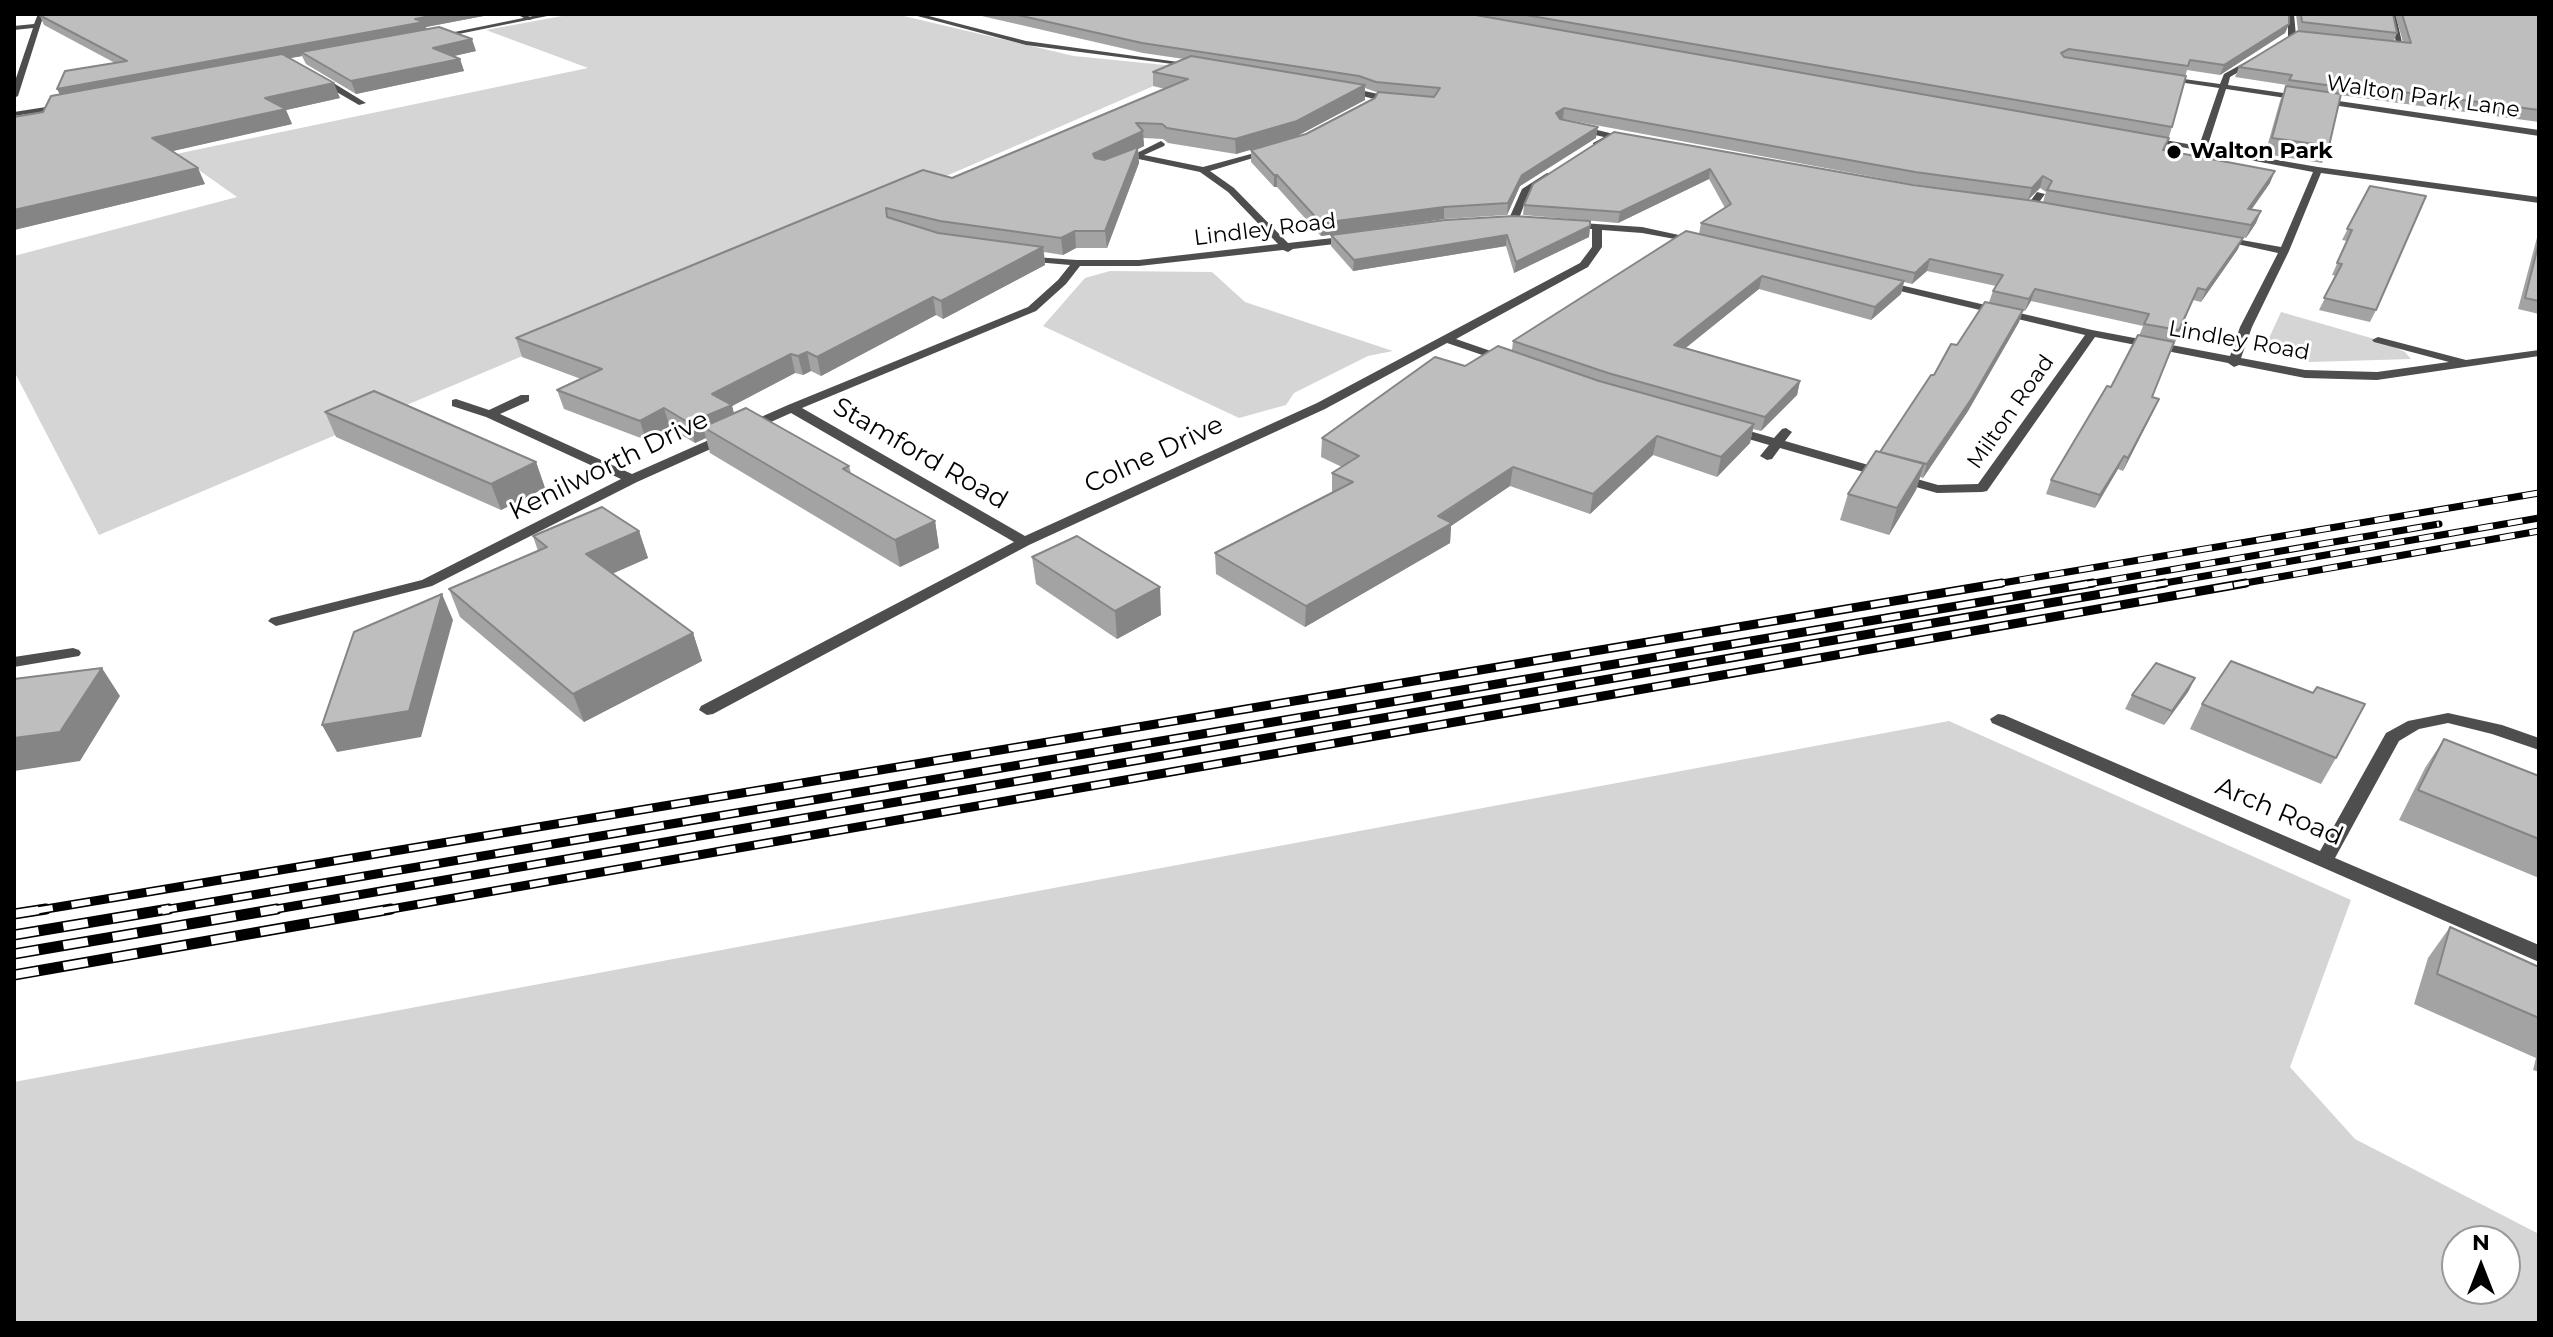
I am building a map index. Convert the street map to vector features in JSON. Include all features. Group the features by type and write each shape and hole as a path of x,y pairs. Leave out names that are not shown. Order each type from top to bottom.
{"street":[{"path":"14,96 41,14"},
{"path":"519,14 530,19"},
{"path":"416,41 554,14"},
{"path":"913,14 1026,43 1200,66"},
{"path":"2291,14 2292,36"},
{"path":"2385,47 2401,49 2393,16 2389,14"},
{"path":"14,28 36,26"},
{"path":"2282,43 2292,36 2307,38"},
{"path":"2202,150 2227,76 2272,49"},
{"path":"307,72 362,103"},
{"name":"Walton Park Lane","path":"2151,76 2539,133"},
{"path":"1329,86 1372,101 1404,100"},
{"path":"14,114 69,105"},
{"path":"1562,125 1626,138"},
{"path":"1586,151 1611,136"},
{"path":"2130,137 2318,170 2539,200"},
{"path":"1124,161 1161,144"},
{"path":"1203,170 1287,145"},
{"path":"1136,156 1203,170 1231,190 1288,249"},
{"path":"1513,221 1525,191 1561,167"},
{"path":"2234,363 2246,327 2284,251 2318,170"},
{"path":"2032,206 2040,194"},
{"path":"2002,202 2047,208"},
{"path":"1499,222 1527,222"},
{"path":"1555,224 1642,230 1711,243"},
{"name":"Colne Drive","path":"707,710 1024,542 1321,406 1584,265 1597,247 1597,226"},
{"name":"Lindley Road","path":"1010,256 1077,263 1139,263 1288,249 1366,237"},
{"path":"2210,238 2284,251"},
{"name":"Kenilworth Drive","path":"276,621 427,583 632,479 792,408 1032,309 1077,263"},
{"name":"Lindley Road","path":"1863,279 2092,333 2234,363 2305,374 2377,376 2472,365 2539,353"},
{"name":"Milton Road","path":"1718,426 1937,489 1982,488 2092,333"},
{"path":"1445,339 1516,363"},
{"path":"2378,340 2472,365"},
{"path":"490,414 525,398"},
{"path":"456,403 490,414 632,479"},
{"name":"Stamford Road","path":"792,408 1024,542"},
{"path":"1767,456 1786,432"},
{"path":"14,662 73,653"},
{"path":"2324,861 2392,737 2414,725 2448,718 2496,729 2539,744"},
{"name":"Arch Road","path":"1998,719 2539,954"}],"shaded area":[{"path":"573,14 895,14 1074,56 1195,68 868,210 99,535 14,371 14,256 237,197 176,154 588,68 486,30"},
{"path":"1110,271 1212,272 1245,302 1393,351 1368,356 1294,393 1286,405 1239,418 1043,326 1085,278"},
{"path":"2281,312 2378,340 2405,352 2411,359 2310,362 2279,352 2269,338"},
{"path":"1949,721 2351,900 2290,1067 2355,1139 2539,1234 2539,1323 14,1323 14,1082"}],"building":[{"path":"39,14 440,14 415,19 424,22 57,89 65,71 127,61"},
{"path":"1013,14 1470,14 2169,138 2163,150 2275,171 2248,209 2261,211 2251,225 2047,190 2052,181 2043,176 2032,188 1915,172 1564,108 1556,113 1560,119 1598,127 1522,175 1508,203 1444,207 1321,223 1251,150 1306,134 1375,98 1378,92 1434,97 1440,88 1376,82 1359,76 1142,43"},
{"path":"1520,14 2289,14 2289,24 2224,65 2190,60 2188,66 2069,49 2061,53 2064,57 2186,76 2172,127"},
{"path":"2301,14 2393,14 2397,33 2302,22"},
{"path":"2402,14 2539,14 2539,110 2289,80 2292,75 2239,67 2298,31 2411,43"},
{"path":"439,27 472,39 433,48 460,59 351,81 301,52"},
{"path":"282,54 334,83 265,98 286,109 152,138 198,168 14,210 14,117 43,112 51,96"},
{"path":"1191,56 1365,85 1297,121 1235,139 1167,128 1162,124 1136,123 1143,131 1093,154 1095,158 1104,160 1138,147 1105,231 1075,231 1061,238 940,221 886,208 887,217 938,233 1043,247 941,301 933,297 817,357 807,352 798,356 791,354 712,394 732,405 689,423 664,408 640,421 557,390 602,369 516,338 923,170 952,178 1188,79 1153,72"},
{"path":"2286,86 2341,94 2329,146 2272,138"},
{"path":"1614,132 1913,185 2035,201 2243,238 2206,290 2198,288 2179,330 2144,324 2149,314 2035,289 2029,299 1993,291 2003,275 1930,259 1915,273 1701,223 1731,204 1710,169 1620,212 1524,205 1533,184"},
{"path":"2370,186 2426,196 2376,310 2324,298 2342,264 2337,263 2352,230 2347,229"},
{"path":"1514,216 1590,221 1590,226 1516,262 1507,235 1354,260 1331,235 1445,220"},
{"path":"1686,231 1904,281 1875,307 1762,276 1674,345 1800,381 1765,417 1608,373 1513,341"},
{"path":"2539,242 2539,301 2525,298"},
{"path":"1985,302 2023,310 1972,398 1927,464 1880,452 1931,375 1934,375 1951,344 1957,345"},
{"path":"2138,335 2174,342 2152,397 2159,399 2128,458 2124,456 2100,495 2051,480 2107,386 2111,387"},
{"path":"1498,346 1599,381 1754,424 1721,457 1657,436 1593,494 1513,467 1438,516 1452,523 1306,606 1215,553 1353,482 1332,473 1359,456 1322,438 1435,357 1465,366"},
{"path":"374,391 536,462 491,484 325,412"},
{"path":"746,408 849,466 843,469 935,521 895,540 703,427"},
{"path":"1876,451 1924,464 1897,508 1848,494"},
{"path":"602,507 639,531 586,554 693,633 573,694 449,589 547,547 533,536"},
{"path":"1077,536 1160,587 1115,611 1032,557"},
{"path":"442,594 409,711 322,725 354,632"},
{"path":"2231,661 2313,693 2317,687 2365,704 2336,758 2202,704"},
{"path":"2156,663 2195,678 2172,711 2132,695"},
{"path":"102,668 60,732 14,738 14,679"},
{"path":"2444,739 2539,776 2539,839 2418,790"},
{"path":"2450,927 2539,967 2539,1018 2437,974"}],"railway":[{"path":"1990,585 2539,493"},
{"path":"2153,585 2539,518"},
{"path":"2082,585 2439,524"},
{"path":"2234,585 2539,531"},
{"path":"1990,585 2002,583"},
{"path":"158,911 2093,583"},
{"path":"265,911 2165,583"},
{"path":"380,911 2246,583"},
{"path":"46,909 1990,585"},
{"path":"14,914 46,909"},
{"path":"34,911 46,909"},
{"path":"14,935 169,909"},
{"path":"14,954 277,909"},
{"path":"14,975 391,909"}],"place":[{"name":"Walton Park","path":"2174,152"}]}
